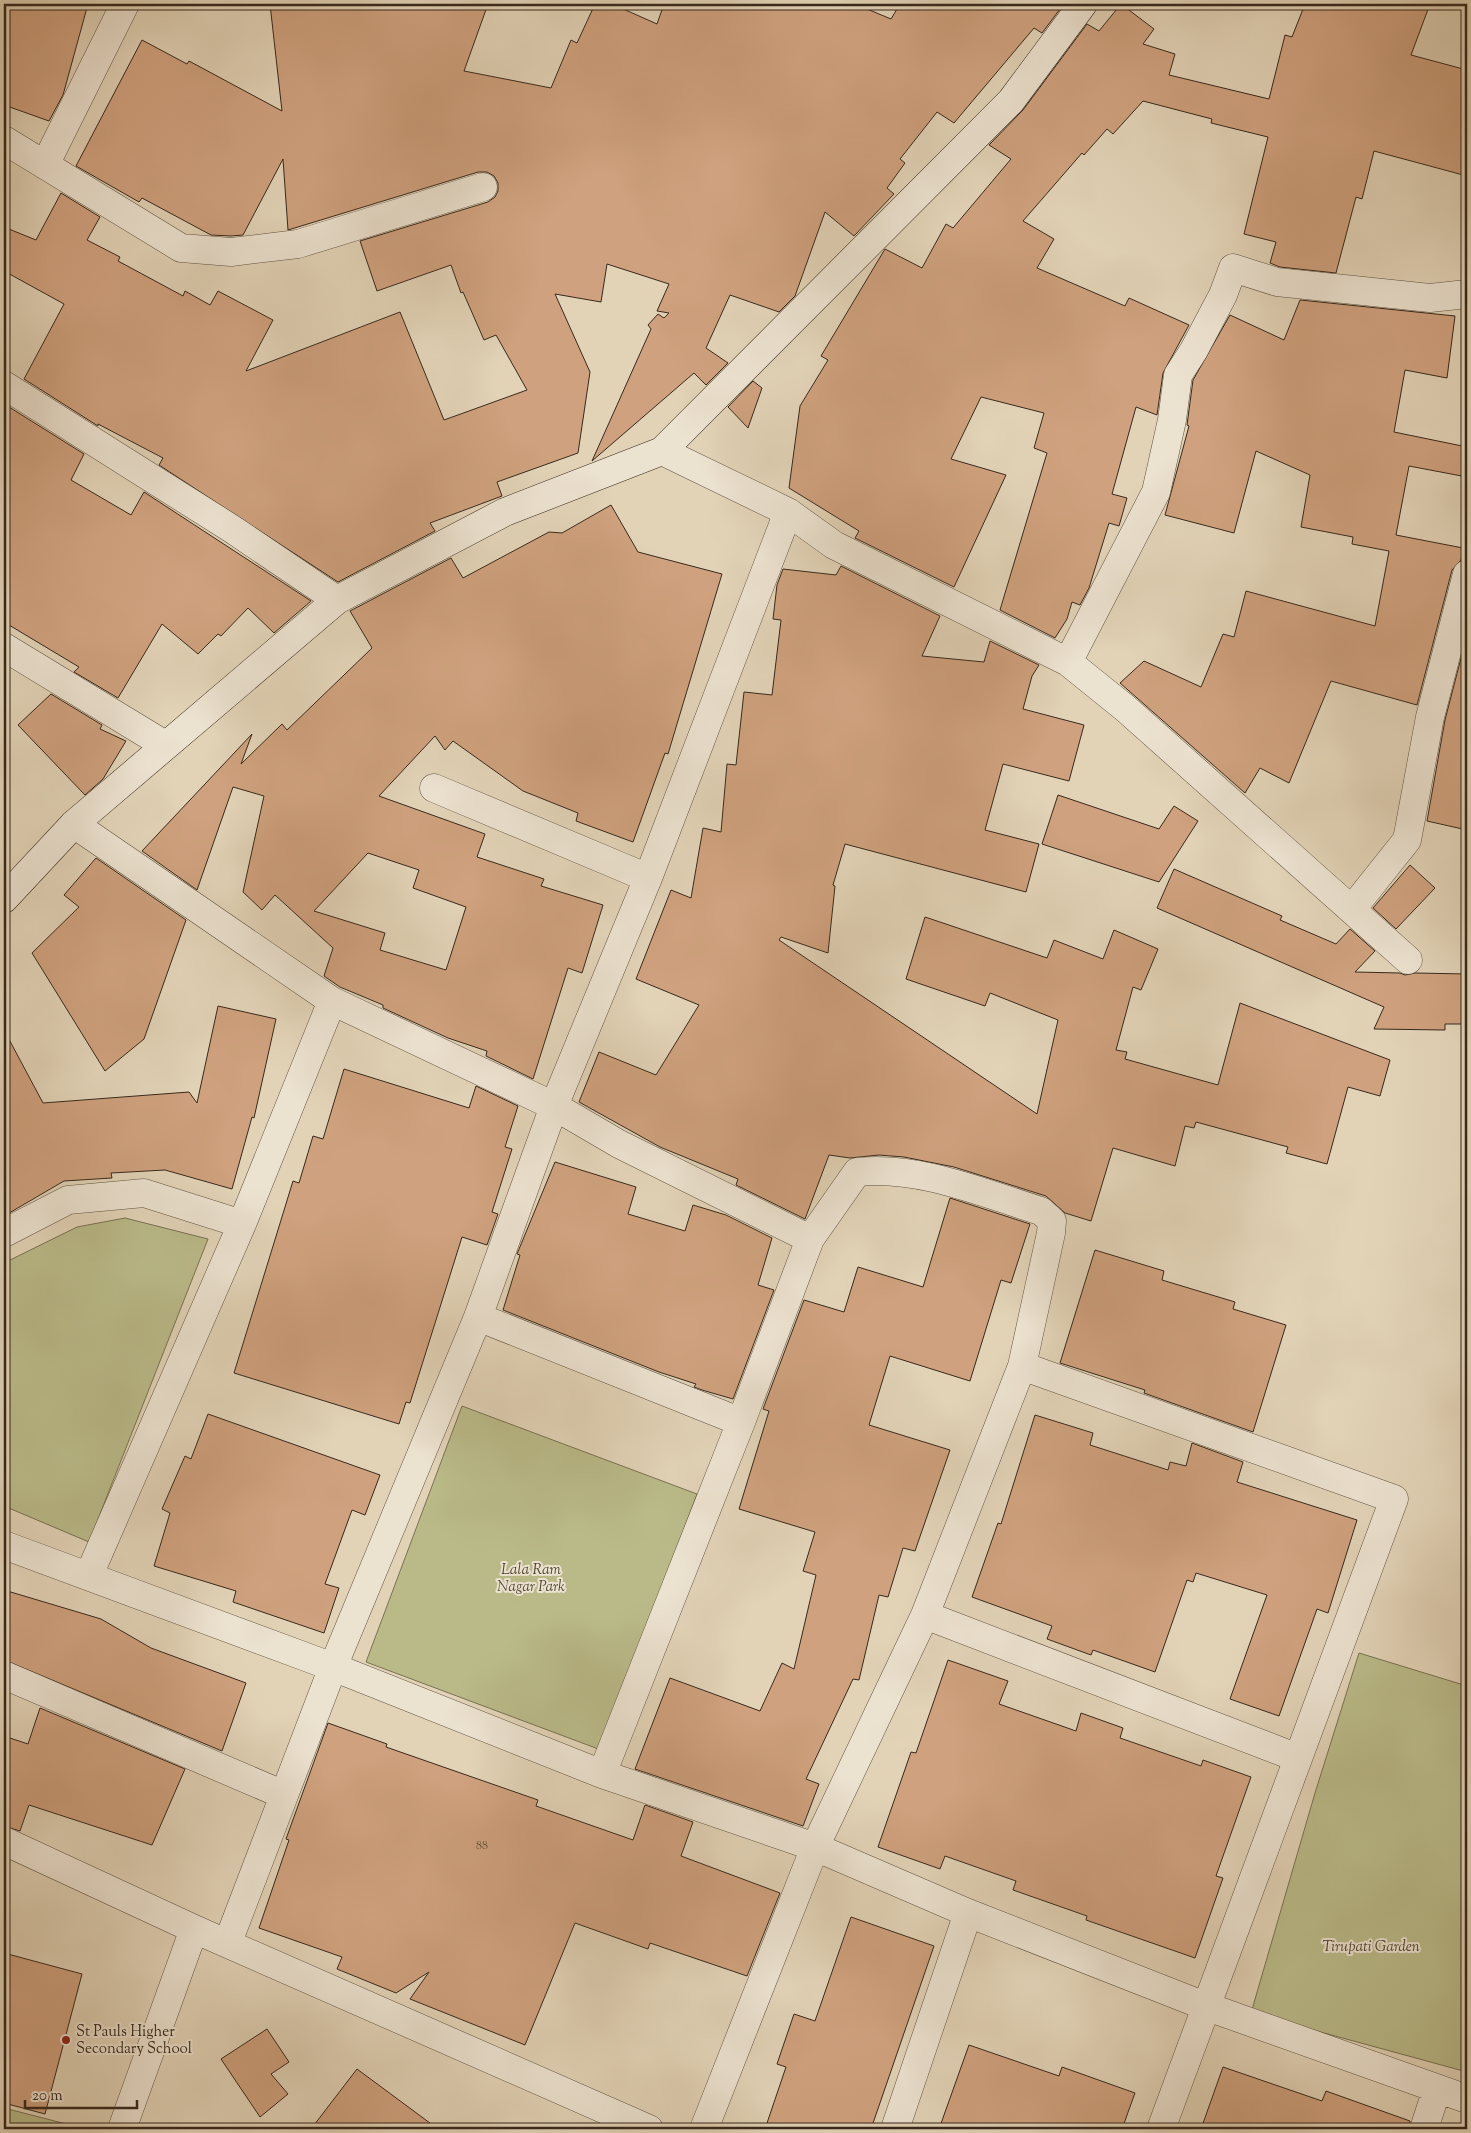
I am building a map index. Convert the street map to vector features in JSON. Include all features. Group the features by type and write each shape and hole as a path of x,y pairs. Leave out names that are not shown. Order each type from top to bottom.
{"street":[{"path":"45,165 125,4"},
{"path":"4,899 74,824 337,600 505,512 662,451 1011,101 1083,4"},
{"path":"4,140 181,248 231,252 298,244 483,187"},
{"path":"1068,662 1156,492 1172,420 1178,375 1194,350 1223,295 1233,268 1277,282 1430,298 1467,294"},
{"path":"4,385 232,529 337,600"},
{"path":"662,451 788,512 834,545 1068,662 1125,708 1408,960"},
{"path":"228,1942 333,1667 478,1317 554,1106 648,878 788,512"},
{"path":"1352,909 1407,840 1430,717 1467,574"},
{"path":"4,647 165,745"},
{"path":"434,788 648,878"},
{"path":"74,824 332,1001 554,1106 619,1144 810,1239"},
{"path":"89,1575 242,1224 332,1001"},
{"path":"602,1774 741,1422 810,1239 857,1172 882,1169 916,1173 1041,1211 1052,1221 1051,1233 1022,1366 925,1615 815,1847 704,2129"},
{"path":"4,1233 68,1200 144,1193 242,1224"},
{"path":"478,1317 741,1422"},
{"path":"1022,1366 1394,1499 1161,2129"},
{"path":"4,1545 333,1667 602,1774 815,1847 968,1913 1205,2006 1467,2099"},
{"path":"925,1615 1298,1758"},
{"path":"4,1675 284,1795"},
{"path":"4,1841 194,1928 649,2129"},
{"path":"895,2129 968,1913"},
{"path":"122,2129 194,1928"},
{"path":"1424,2129 1437,2089"}],"green space":[{"path":"125,1218 208,1239 89,1542 4,1506 4,1263 77,1227"},
{"name":"Lala Ram Nagar Park","path":"462,1406 697,1494 601,1750 366,1662"},
{"name":"Tirupati Garden","path":"1359,1653 1467,1686 1467,2072 1251,2013 1315,1793"},
{"path":"4,2108 86,2129 4,2129"}],"building":[{"path":"4,4 88,4 63,95 49,121 4,105"},
{"path":"270,4 488,4 464,71 551,88 571,40 577,43 595,4 612,4 657,24 664,4 855,4 891,19 900,4 1055,4 1053,5 1060,9 1042,33 1034,28 954,123 937,112 900,159 905,163 887,188 894,194 854,236 825,212 795,296 779,312 730,295 706,348 728,363 706,385 694,373 592,461 651,329 648,325 658,314 664,318 669,313 657,311 669,284 607,264 601,302 555,294 590,372 578,453 497,482 502,496 430,523 435,531 338,582 159,465 163,458 98,424 98,426 24,379 64,304 4,271 4,227 36,240 61,193 100,217 87,240 120,257 118,261 183,296 185,291 210,305 218,291 273,320 246,371 400,312 444,420 527,390 496,335 484,340 463,292 461,293 451,265 377,291 360,241 488,202 495,197 498,191 498,183 494,176 487,172 478,172 288,230 283,159 243,235 231,236 211,235 142,198 139,202 76,166 142,40 187,64 189,61 282,111"},
{"path":"1121,4 1154,29 1143,44 1175,54 1169,75 1269,99 1285,35 1292,37 1305,4 1430,4 1411,55 1467,70 1467,176 1374,151 1362,199 1356,197 1336,273 1280,267 1270,263 1276,242 1244,234 1268,137 1211,123 1212,119 1143,101 1113,134 1107,129 1084,155 1082,153 1023,221 1054,239 1037,268 1125,306 1129,298 1189,325 1163,373 1157,415 1136,407 1112,494 1127,498 1119,526 1109,523 1089,588 1080,605 1072,602 1067,619 1055,638 1000,610 1047,453 1034,448 1044,413 981,397 951,459 1006,475 954,587 855,538 859,531 789,488 800,406 828,360 821,356 885,249 922,268 946,224 953,228 1011,159 989,145 1023,110 1087,24 1099,31"},
{"path":"1300,300 1455,316 1447,378 1405,370 1394,432 1467,447 1467,477 1409,466 1396,535 1463,548 1461,560 1452,570 1417,705 1331,681 1289,783 1260,768 1245,793 1120,683 1144,661 1201,687 1223,634 1234,637 1246,591 1375,626 1389,551 1352,544 1353,537 1301,527 1310,475 1256,451 1234,533 1165,515 1189,426 1187,425 1193,380 1230,315 1284,340"},
{"path":"753,381 762,388 748,428 728,407"},
{"path":"9,407 84,454 71,480 131,515 144,492 311,601 274,633 248,608 221,636 218,634 198,654 162,624 118,698 74,672 79,667 4,622 4,416"},
{"path":"611,505 638,552 722,574 668,754 665,753 633,842 576,821 578,813 523,791 453,741 445,750 435,736 379,796 485,834 477,857 544,879 541,886 603,905 582,973 568,968 533,1079 486,1056 487,1051 448,1038 383,1008 383,1005 340,987 324,976 333,948 275,895 262,910 243,892 264,796 233,787 197,890 142,851 252,734 241,764 282,724 287,730 372,648 350,611 451,558 463,578 549,532 562,533","holes":["368,853 419,870 413,888 466,907 446,970 380,950 385,933 314,911"]},
{"path":"841,566 940,616 922,656 984,662 990,641 1039,665 1032,676 1023,709 1084,725 1069,781 1003,764 985,830 1039,844 1026,892 845,844 833,885 835,886 828,953 781,937 779,940 1037,1114 1058,1020 990,993 985,1006 906,979 925,917 1047,958 1054,940 1103,959 1114,930 1158,949 1141,990 1133,987 1116,1050 1127,1052 1125,1059 1218,1085 1240,1003 1390,1060 1380,1096 1348,1087 1327,1164 1286,1153 1288,1147 1196,1122 1194,1128 1185,1126 1175,1166 1113,1148 1091,1221 1065,1213 1046,1196 954,1167 904,1157 879,1155 850,1158 829,1155 805,1219 736,1185 738,1179 660,1147 579,1102 599,1052 656,1075 699,1005 636,979 671,890 691,898 703,828 721,832 727,764 736,765 744,692 772,695 781,620 773,619 777,585 783,569 836,575"},
{"path":"1467,635 1467,830 1427,821 1445,720"},
{"path":"51,694 102,725 100,729 126,741 103,779 85,795 18,725"},
{"path":"1058,795 1159,829 1174,806 1198,821 1159,882 1042,844"},
{"path":"96,858 186,920 144,1039 105,1071 32,953 79,907 64,895"},
{"path":"1410,865 1435,888 1396,929 1373,908"},
{"path":"1174,869 1282,916 1280,920 1336,944 1350,929 1375,951 1355,972 1400,973 1405,975 1415,973 1467,974 1467,1024 1445,1024 1445,1030 1374,1029 1384,1007 1157,908"},
{"path":"218,1006 276,1019 254,1118 252,1117 232,1189 165,1170 111,1173 112,1178 64,1181 4,1216 4,1030 43,1103 189,1092 197,1103"},
{"path":"344,1069 469,1108 476,1086 518,1106 505,1147 512,1149 492,1212 498,1214 487,1245 462,1237 410,1403 406,1402 399,1424 234,1373 293,1181 299,1183 313,1136 323,1139"},
{"path":"555,1162 636,1187 628,1214 685,1231 693,1205 726,1215 772,1238 758,1285 774,1290 733,1399 694,1387 696,1384 659,1372 503,1310 520,1255 517,1254"},
{"path":"950,1198 1030,1224 1011,1283 1001,1280 970,1381 890,1356 869,1425 950,1450 915,1551 903,1548 888,1597 879,1595 859,1680 853,1679 806,1779 819,1784 803,1826 635,1769 670,1678 760,1711 782,1663 794,1669 816,1575 803,1571 815,1532 739,1509 769,1411 763,1409 804,1300 844,1312 858,1267 923,1287"},
{"path":"1095,1250 1164,1271 1162,1280 1235,1302 1233,1309 1286,1325 1253,1432 1144,1393 1145,1390 1060,1363"},
{"path":"208,1414 380,1475 365,1515 352,1510 325,1584 339,1588 324,1633 233,1602 236,1591 154,1566 170,1513 162,1509 185,1456 191,1459"},
{"path":"1035,1415 1093,1433 1090,1445 1168,1470 1170,1462 1186,1466 1192,1443 1243,1462 1237,1482 1357,1520 1328,1613 1317,1609 1279,1716 1230,1699 1267,1595 1196,1573 1193,1582 1187,1580 1155,1672 1093,1650 1091,1655 1047,1639 1052,1626 972,1597 998,1523 1001,1524"},
{"path":"4,1590 101,1619 151,1648 246,1683 222,1751 4,1660"},
{"path":"948,1660 1008,1681 999,1704 1076,1731 1081,1713 1123,1728 1120,1738 1201,1766 1203,1760 1251,1777 1216,1876 1223,1878 1195,1958 1086,1920 1087,1916 1013,1890 1016,1881 945,1856 940,1869 878,1847 911,1752 916,1753"},
{"path":"40,1708 185,1769 152,1845 29,1805 20,1831 4,1826 4,1736 28,1744"},
{"path":"328,1723 387,1744 386,1747 538,1800 536,1806 633,1840 645,1805 693,1822 681,1856 780,1893 747,1976 650,1943 648,1949 575,1923 525,2045 410,1999 429,1972 396,1993 337,1969 342,1957 259,1928 289,1840 286,1839"},
{"path":"851,1917 934,1946 871,2129 765,2129 786,2067 777,2064 794,2014 815,2021"},
{"path":"4,1953 82,1974 45,2114 4,2103"},
{"path":"267,2029 289,2062 271,2074 288,2094 260,2117 221,2059"},
{"path":"969,2045 1059,2076 1062,2067 1135,2093 1122,2129 939,2129"},
{"path":"1223,2067 1322,2101 1326,2091 1410,2121 1409,2129 1201,2129"},
{"path":"357,2069 438,2129 311,2129"}],"place":[{"name":"St Pauls Higher Secondary School","path":"66,2040"}]}
